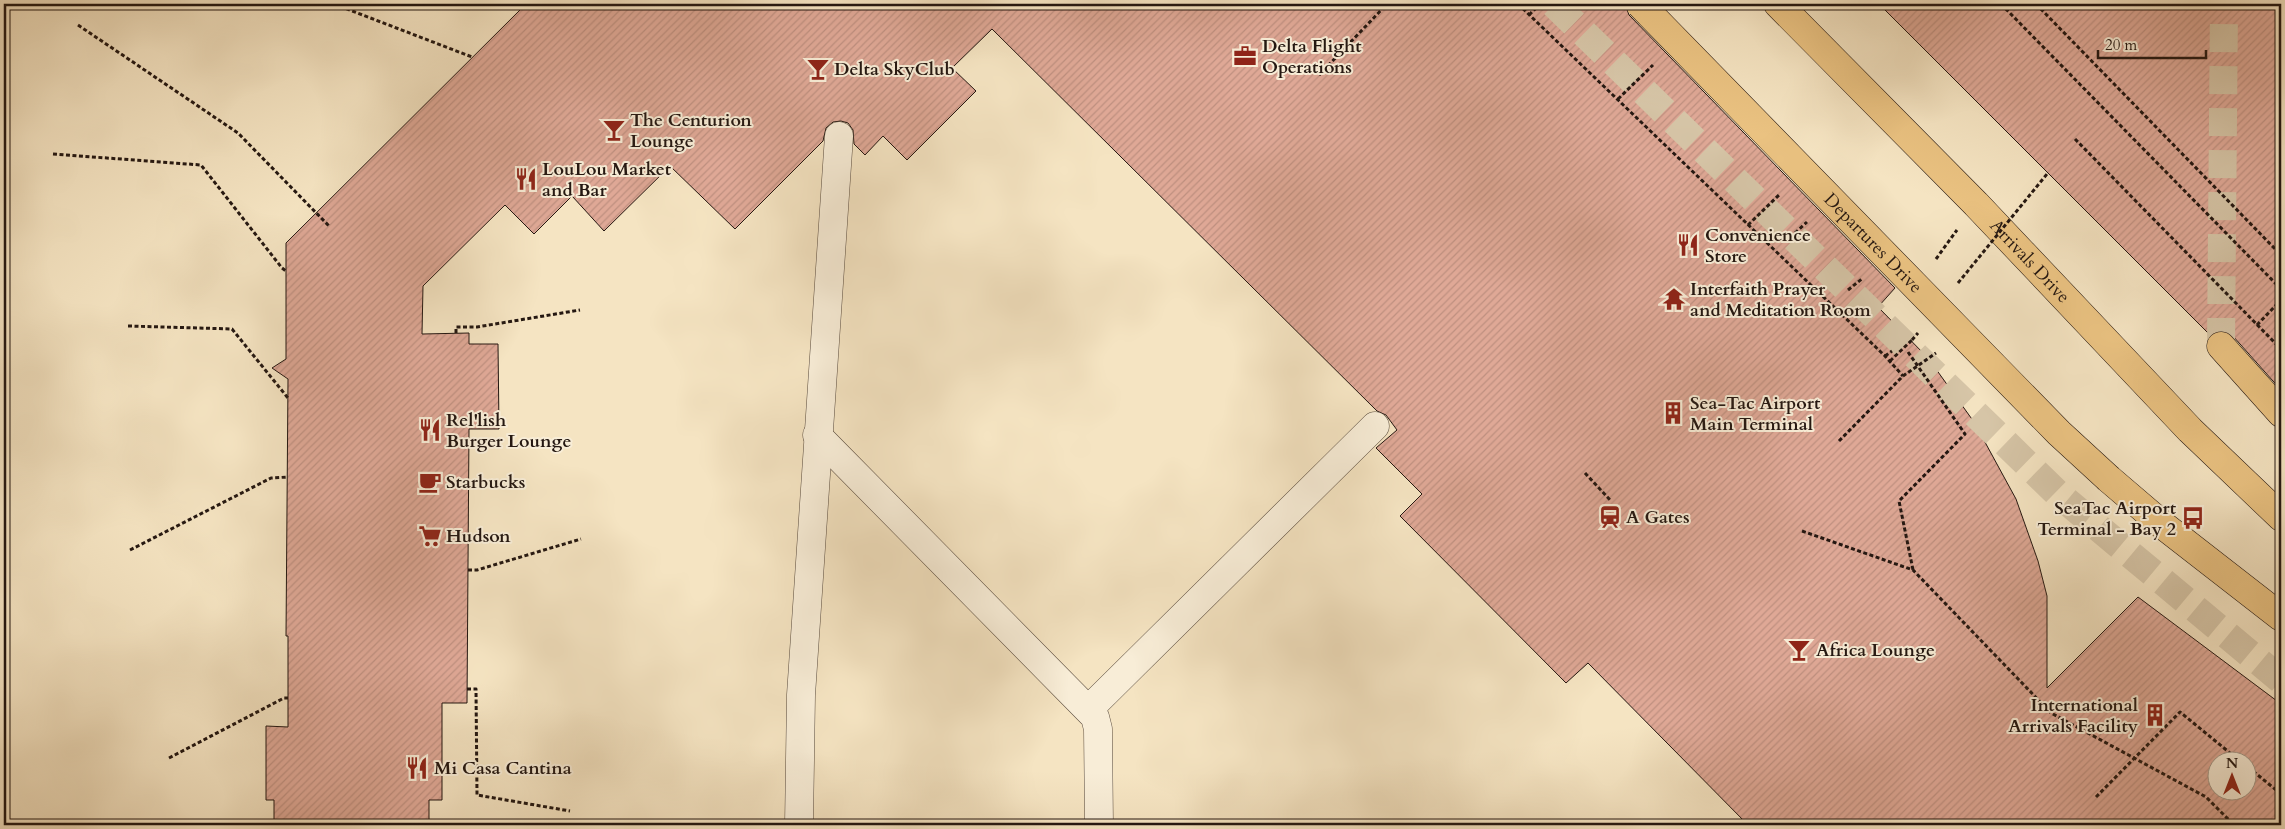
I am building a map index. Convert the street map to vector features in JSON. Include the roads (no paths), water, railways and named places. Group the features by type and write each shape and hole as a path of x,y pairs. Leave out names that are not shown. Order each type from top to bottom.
{"main road":[{"name":"Departures Drive","path":"1640,4 2059,433 2108,479 2164,526 2281,617"},
{"name":"Arrivals Drive","path":"1778,4 1976,204 2190,430 2281,518"},
{"path":"2221,346 2281,414"}],"lane":[{"path":"799,825 801,696 817,435 839,136"},
{"path":"1089,709 1375,426"},
{"path":"817,435 1095,717 1098,729 1099,825"}],"tunnel":[{"path":"1554,4 2058,494 2281,680"},
{"path":"2221,346 2224,4"}],"place":[{"name":"Delta Flight Operations","path":"1245,56"},
{"name":"Delta SkyClub","path":"818,69"},
{"name":"The Centurion Lounge","path":"614,130"},
{"name":"LouLou Market and Bar","path":"526,179"},
{"name":"Convenience Store","path":"1688,245"},
{"name":"Interfaith Prayer and Meditation Room","path":"1674,299"},
{"name":"Sea-Tac Airport Main Terminal","path":"1673,413"},
{"name":"Rel'lish Burger Lounge","path":"430,430"},
{"name":"Starbucks","path":"430,482"},
{"name":"A Gates","path":"1610,517"},
{"name":"SeaTac Airport Terminal - Bay 2","path":"2193,518"},
{"name":"Hudson","path":"430,536"},
{"name":"Africa Lounge","path":"1799,650"},
{"name":"International Arrivals Facility","path":"2155,715"},
{"name":"Mi Casa Cantina","path":"417,768"}]}
